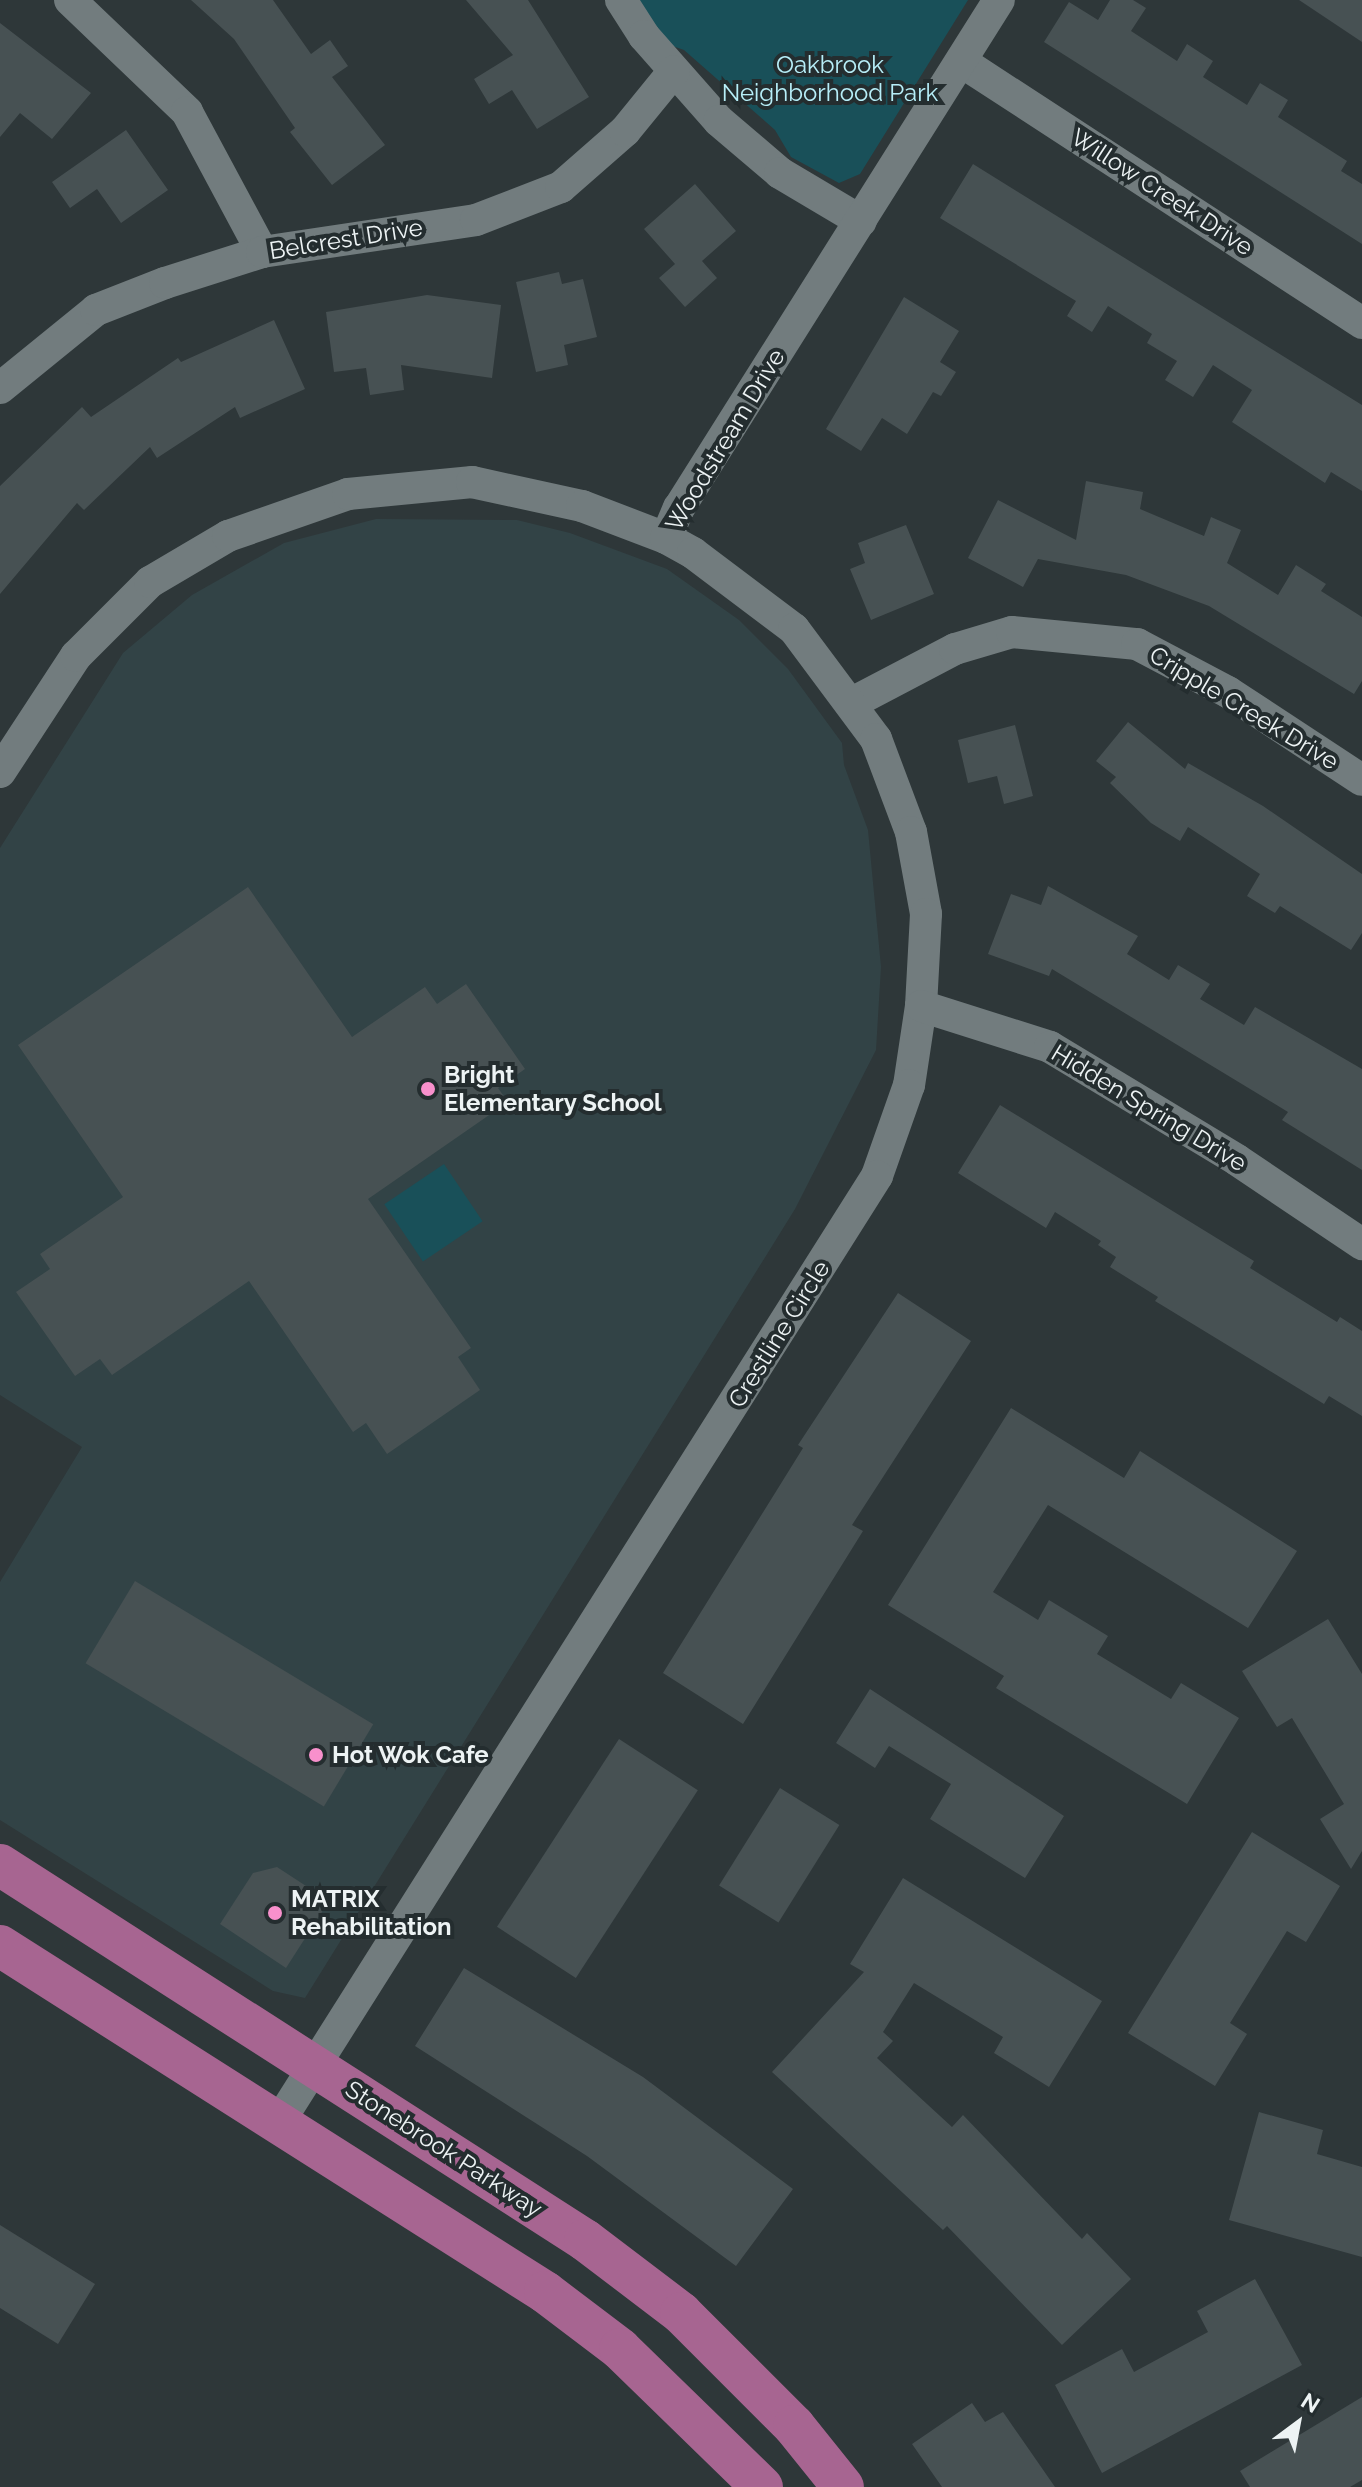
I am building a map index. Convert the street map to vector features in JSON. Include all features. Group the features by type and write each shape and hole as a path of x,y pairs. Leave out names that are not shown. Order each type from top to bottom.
{"main road":[{"name":"Stonebrook Parkway","path":"0,1865 585,2240 681,2313 794,2426 824,2480"},
{"path":"0,1946 545,2292 620,2349 755,2478 794,2426"}],"street":[{"path":"70,0 187,112 262,252"},
{"path":"621,0 674,71 719,121 780,173 861,221"},
{"name":"Woodstream Drive","path":"0,772 96,633 150,582 228,536 348,494 472,482 582,506 666,538 679,508 999,0"},
{"name":"Willow Creek Drive","path":"962,62 1362,323"},
{"name":"Belcrest Drive","path":"0,388 96,310 262,252 476,220 561,187 625,131 674,71"},
{"name":"Crestline Circle","path":"279,2122 877,1176 909,1085 921,1006 926,914 911,832 876,739 794,629 693,553 666,538"},
{"name":"Cripple Creek Drive","path":"852,703 955,649 1012,632 1137,644 1228,692 1362,780"},
{"name":"Hidden Spring Drive","path":"921,1006 1050,1047 1237,1160 1362,1244"}],"shaded area":[{"name":"Bright Elementary School","path":"376,519 517,520 570,533 667,569 739,620 788,669 842,743 844,765 868,830 881,967 876,1050 795,1209 305,1998 273,1991 0,1820 0,1582 82,1447 0,1395 0,848 123,653 192,595 284,543"}],"green space":[{"name":"Oakbrook Neighborhood Park","path":"636,0 968,0 860,174 839,183 791,157 775,130 684,50 658,41"},
{"path":"444,1164 483,1221 423,1261 384,1204"}],"building":[{"path":"191,0 273,0 311,54 330,40 348,66 332,77 385,145 332,185 290,132 295,128 234,39"},
{"path":"466,0 528,0 589,97 537,129 512,90 489,104 474,79 513,55"},
{"path":"1110,0 1133,0 1146,8 1131,31 1177,61 1187,44 1213,61 1203,77 1247,105 1260,83 1288,100 1278,117 1347,161 1341,171 1362,184 1362,244 1044,42 1069,2 1098,20"},
{"path":"1299,0 1362,0 1362,42"},
{"path":"0,23 91,93 52,139 20,113 0,137"},
{"path":"126,130 168,190 121,223 97,189 70,208 52,182"},
{"path":"973,164 1362,405 1362,491 1331,472 1325,483 1232,422 1252,390 1213,365 1193,397 1165,380 1177,361 1147,343 1152,334 1108,306 1092,332 1067,316 1076,301 940,218"},
{"path":"695,184 736,231 702,261 717,278 685,307 659,278 675,264 644,229"},
{"path":"559,272 562,284 583,279 597,337 564,345 568,365 536,372 516,282"},
{"path":"427,295 501,305 492,378 401,365 404,390 370,395 366,368 334,372 326,312"},
{"path":"904,297 959,331 940,362 956,372 941,396 933,392 907,434 882,418 861,451 826,429"},
{"path":"274,320 305,389 240,418 235,407 157,458 150,447 84,510 77,503 0,594 0,486 82,407 91,417 178,358 181,362"},
{"path":"1086,481 1143,492 1140,509 1204,536 1211,517 1241,530 1227,563 1278,595 1296,565 1326,584 1321,591 1362,617 1362,681 1354,694 1209,606 1126,575 1038,559 1023,587 968,558 998,500 1076,540"},
{"path":"906,525 934,594 871,620 850,569 865,563 858,543"},
{"path":"1128,722 1185,769 1188,763 1263,806 1362,874 1362,933 1351,950 1280,906 1275,913 1247,896 1260,874 1188,827 1180,841 1151,823 1110,783 1116,777 1096,761"},
{"path":"1015,725 1033,796 1004,804 997,776 968,783 958,740"},
{"path":"1048,886 1138,936 1127,954 1169,980 1178,965 1210,984 1200,999 1244,1025 1255,1007 1362,1069 1362,1170 1282,1120 1288,1112 1052,969 1049,976 988,954 1011,894 1041,905"},
{"path":"248,887 352,1037 425,987 437,1004 466,984 525,1069 498,1088 508,1102 368,1199 471,1348 458,1357 480,1390 387,1454 366,1423 353,1432 249,1281 112,1375 100,1359 75,1376 16,1292 50,1269 40,1254 123,1197 18,1045"},
{"path":"1000,1105 1254,1261 1250,1268 1337,1322 1340,1317 1362,1331 1362,1416 1329,1396 1324,1404 1155,1301 1158,1297 1110,1267 1116,1257 1098,1245 1101,1241 1055,1212 1046,1228 958,1173"},
{"path":"898,1293 971,1341 852,1525 863,1531 743,1724 663,1673 803,1448 798,1445"},
{"path":"1011,1408 1124,1478 1140,1451 1297,1551 1248,1628 1048,1505 993,1592 1038,1620 1049,1600 1108,1636 1097,1654 1171,1699 1181,1683 1239,1718 1187,1804 996,1688 1004,1676 888,1605"},
{"path":"135,1581 373,1724 324,1806 86,1663"},
{"path":"1328,1619 1362,1674 1362,1851 1351,1869 1320,1819 1344,1804 1292,1718 1277,1727 1242,1671"},
{"path":"870,1689 1064,1816 1025,1878 930,1819 951,1784 889,1746 875,1768 836,1743"},
{"path":"619,1739 698,1790 576,1978 497,1927"},
{"path":"780,1788 839,1825 778,1923 719,1886"},
{"path":"1252,1832 1340,1886 1306,1942 1287,1931 1230,2023 1247,2034 1215,2086 1128,2033"},
{"name":"MATRIX Rehabilitation","path":"277,1867 329,1901 286,1968 220,1924 253,1873"},
{"path":"903,1878 1102,2001 1049,2087 994,2053 1003,2037 914,1983 883,2032 893,2041 877,2058 952,2127 963,2115 1082,2239 1087,2233 1131,2279 1062,2345 947,2226 943,2230 772,2072 864,1972 850,1964"},
{"path":"464,1968 643,2077 793,2189 736,2266 587,2156 415,2046"},
{"path":"1259,2112 1323,2130 1317,2154 1362,2167 1362,2257 1229,2220"},
{"path":"0,2225 95,2284 58,2344 0,2308"},
{"path":"1255,2279 1302,2365 1102,2473 1055,2385 1122,2349 1134,2372 1208,2332 1197,2311"},
{"path":"1362,2397 1362,2480 1350,2487 1250,2487 1240,2471"},
{"path":"972,2403 985,2422 1003,2412 1055,2487 942,2487 912,2444"}],"place":[{"name":"Bright Elementary School","path":"428,1089"},
{"name":"Hot Wok Cafe","path":"316,1755"},
{"name":"MATRIX Rehabilitation","path":"275,1913"}]}
